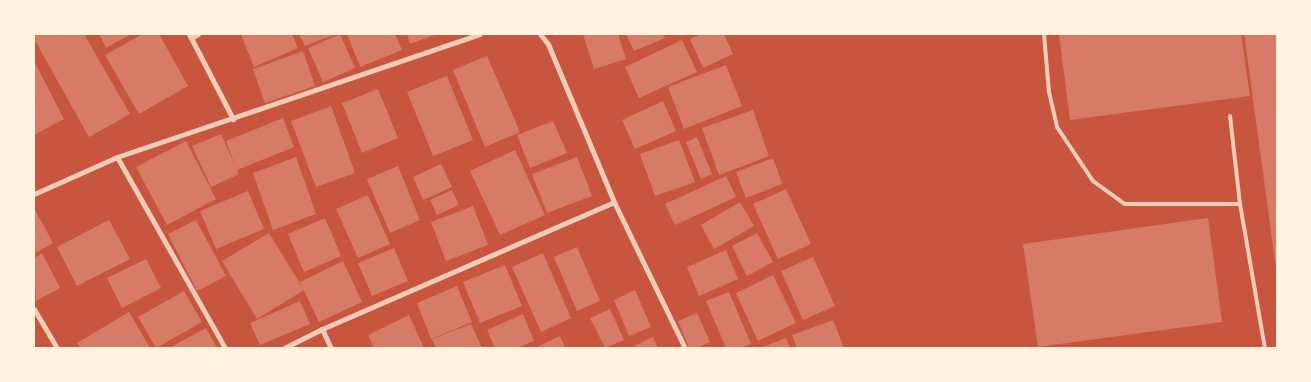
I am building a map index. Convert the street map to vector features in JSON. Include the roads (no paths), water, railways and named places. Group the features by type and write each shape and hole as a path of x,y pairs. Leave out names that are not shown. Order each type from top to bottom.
{"street":[{"path":"198,34 190,36 233,119"},
{"path":"34,194 117,158 480,34"},
{"path":"540,34 548,44 614,202 685,348"},
{"path":"117,158 225,348"},
{"path":"284,348 322,329 614,202"},
{"path":"34,309 57,348"},
{"path":"322,329 331,348"}],"lane":[{"path":"1044,34 1049,92 1057,128 1092,181 1125,204 1240,204"},
{"path":"1230,116 1240,204 1265,348"}]}
